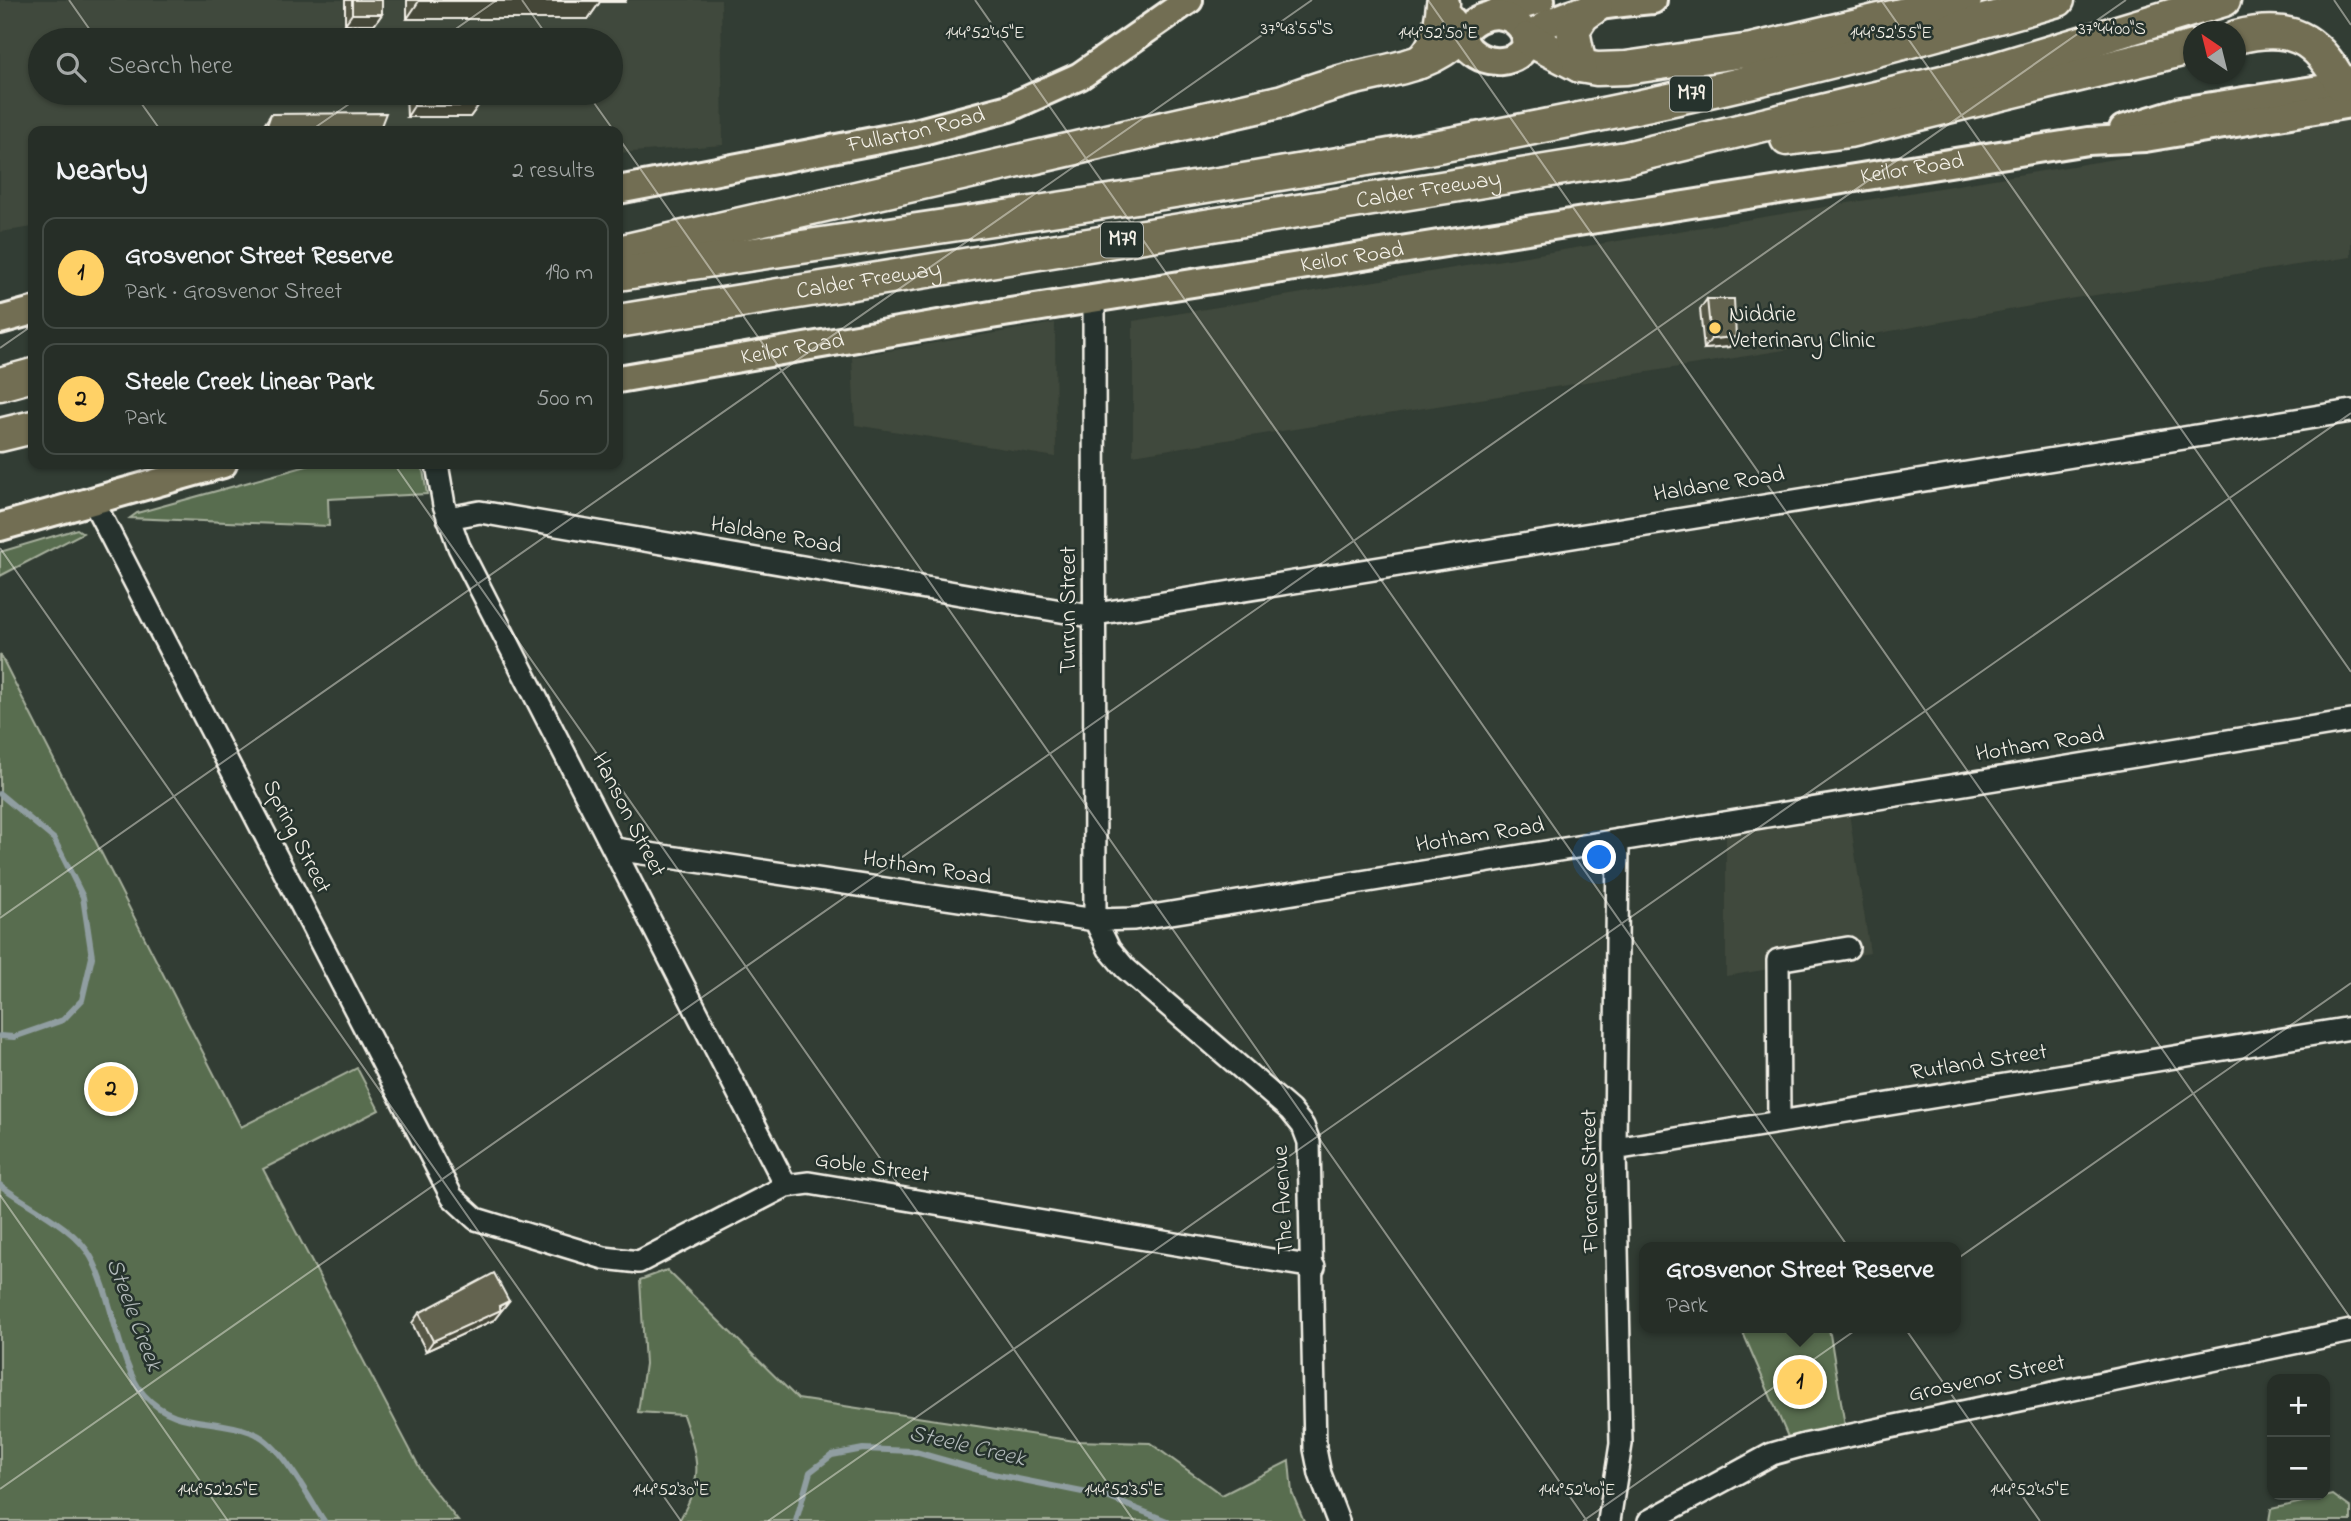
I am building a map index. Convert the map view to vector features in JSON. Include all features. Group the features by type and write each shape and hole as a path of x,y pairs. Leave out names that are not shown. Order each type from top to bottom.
{"highway":[{"path":"1528,39 1580,66 1611,69 1711,57 1796,41 1965,0"},
{"name":"Calder Freeway","path":"623,273 1232,180 1481,136 1720,88 2058,0"},
{"name":"Calder Freeway","path":"623,320 1626,158 1988,71 2224,0"},
{"path":"1416,65 1428,54 1436,41 1449,1"},
{"path":"1580,66 1573,46 1573,30 1583,15 1596,6"},
{"path":"2246,35 2276,31 2299,36 2320,51 2349,94"},
{"path":"623,251 1283,101 1331,85 1416,65 1442,52 1461,36"},
{"path":"1626,158 1849,131 2183,49"},
{"path":"0,435 28,429"}],"main road":[{"path":"1461,36 1472,21 1541,0"},
{"path":"1528,39 1565,15 1596,6 1653,0"},
{"path":"1449,1 1514,22 1528,39 1527,46 1518,55 1494,62 1474,53 1461,36 1449,1"},
{"name":"Fullarton Road","path":"623,189 915,133 1009,108 1080,76 1175,4"},
{"name":"Keilor Road","path":"623,378 2088,141 2169,114 2349,94"},
{"path":"0,320 28,312"},
{"path":"0,527 205,469"}],"street":[{"name":"Turrun Street","path":"1094,300 1095,920"},
{"name":"Haldane Road","path":"448,518 480,512 1096,615 2351,411"},
{"name":"Hanson Street","path":"438,469 448,518 459,547 786,1186"},
{"name":"Spring Street","path":"93,501 452,1197"},
{"name":"Hotham Road","path":"615,849 1095,920 1134,919 2351,720"},
{"name":"Florence Street","path":"1609,1521 1621,1444 1615,1149 1618,840"},
{"name":"The Avenue","path":"1095,920 1110,949 1125,968 1290,1110 1303,1126 1310,1149 1315,1449 1320,1474 1338,1521"},
{"path":"1779,1122 1778,960 1848,948"},
{"name":"Rutland Street","path":"1615,1149 2351,1028"},
{"name":"Goble Street","path":"452,1197 476,1219 604,1258 639,1262 786,1186 809,1183 1314,1267"},
{"name":"Grosvenor Street","path":"1649,1521 1772,1454 1793,1448 2351,1331"}],"shaded area":[{"path":"0,0 721,0 723,145 623,153 623,126 28,126 28,228 0,232"},
{"path":"2351,120 2351,257 2075,298 1784,350 1133,455 1133,321"},
{"path":"1055,323 1056,457 855,425 852,357"},
{"path":"1849,813 1870,953 1726,976 1726,833"}],"green space":[{"path":"296,469 423,469 427,494 328,499 329,526 130,518 137,513"},
{"path":"77,529 83,533 0,576 0,552"},
{"path":"0,654 241,1127 357,1068 379,1110 263,1169 426,1480 458,1521 0,1521"},
{"path":"667,1270 798,1399 1075,1441 1150,1443 1222,1495 1289,1461 1292,1493 1304,1521 679,1521 692,1492 696,1469 693,1445 683,1415 638,1412 645,1364 640,1280"},
{"path":"1743,1333 1830,1333 1845,1426 1788,1437"},
{"path":"2333,1495 2351,1508 2351,1521 2269,1521 2271,1509 2311,1500 2330,1500 2330,1496"}],"building":[{"path":"352,0 382,0 382,14 352,14"},
{"path":"600,0 600,1 419,1"},
{"path":"414,105 478,105 478,106"},
{"path":"386,113 381,126 267,126 271,114"},
{"path":"1707,299 1734,299 1736,337 1711,339"},
{"path":"494,1273 509,1301 499,1306 501,1310 433,1341 419,1313"}],"waterway":[{"name":"Steele Creek","path":"0,794 54,839 83,897 92,957 82,1000 63,1020 14,1037 0,1036"},
{"name":"Steele Creek","path":"0,1185 62,1226 91,1257 105,1290 128,1367 144,1395 156,1406 181,1418 236,1427 262,1438 283,1458 324,1521"},
{"name":"Steele Creek","path":"796,1521 810,1472 832,1455 863,1449 912,1451 993,1474 1107,1497 1167,1521"}],"place":[{"name":"Niddrie Veterinary Clinic","path":"1715,328"},
{"name":"Steele Creek Linear Park","path":"111,1089"},
{"name":"Grosvenor Street Reserve","path":"1800,1382"}]}
